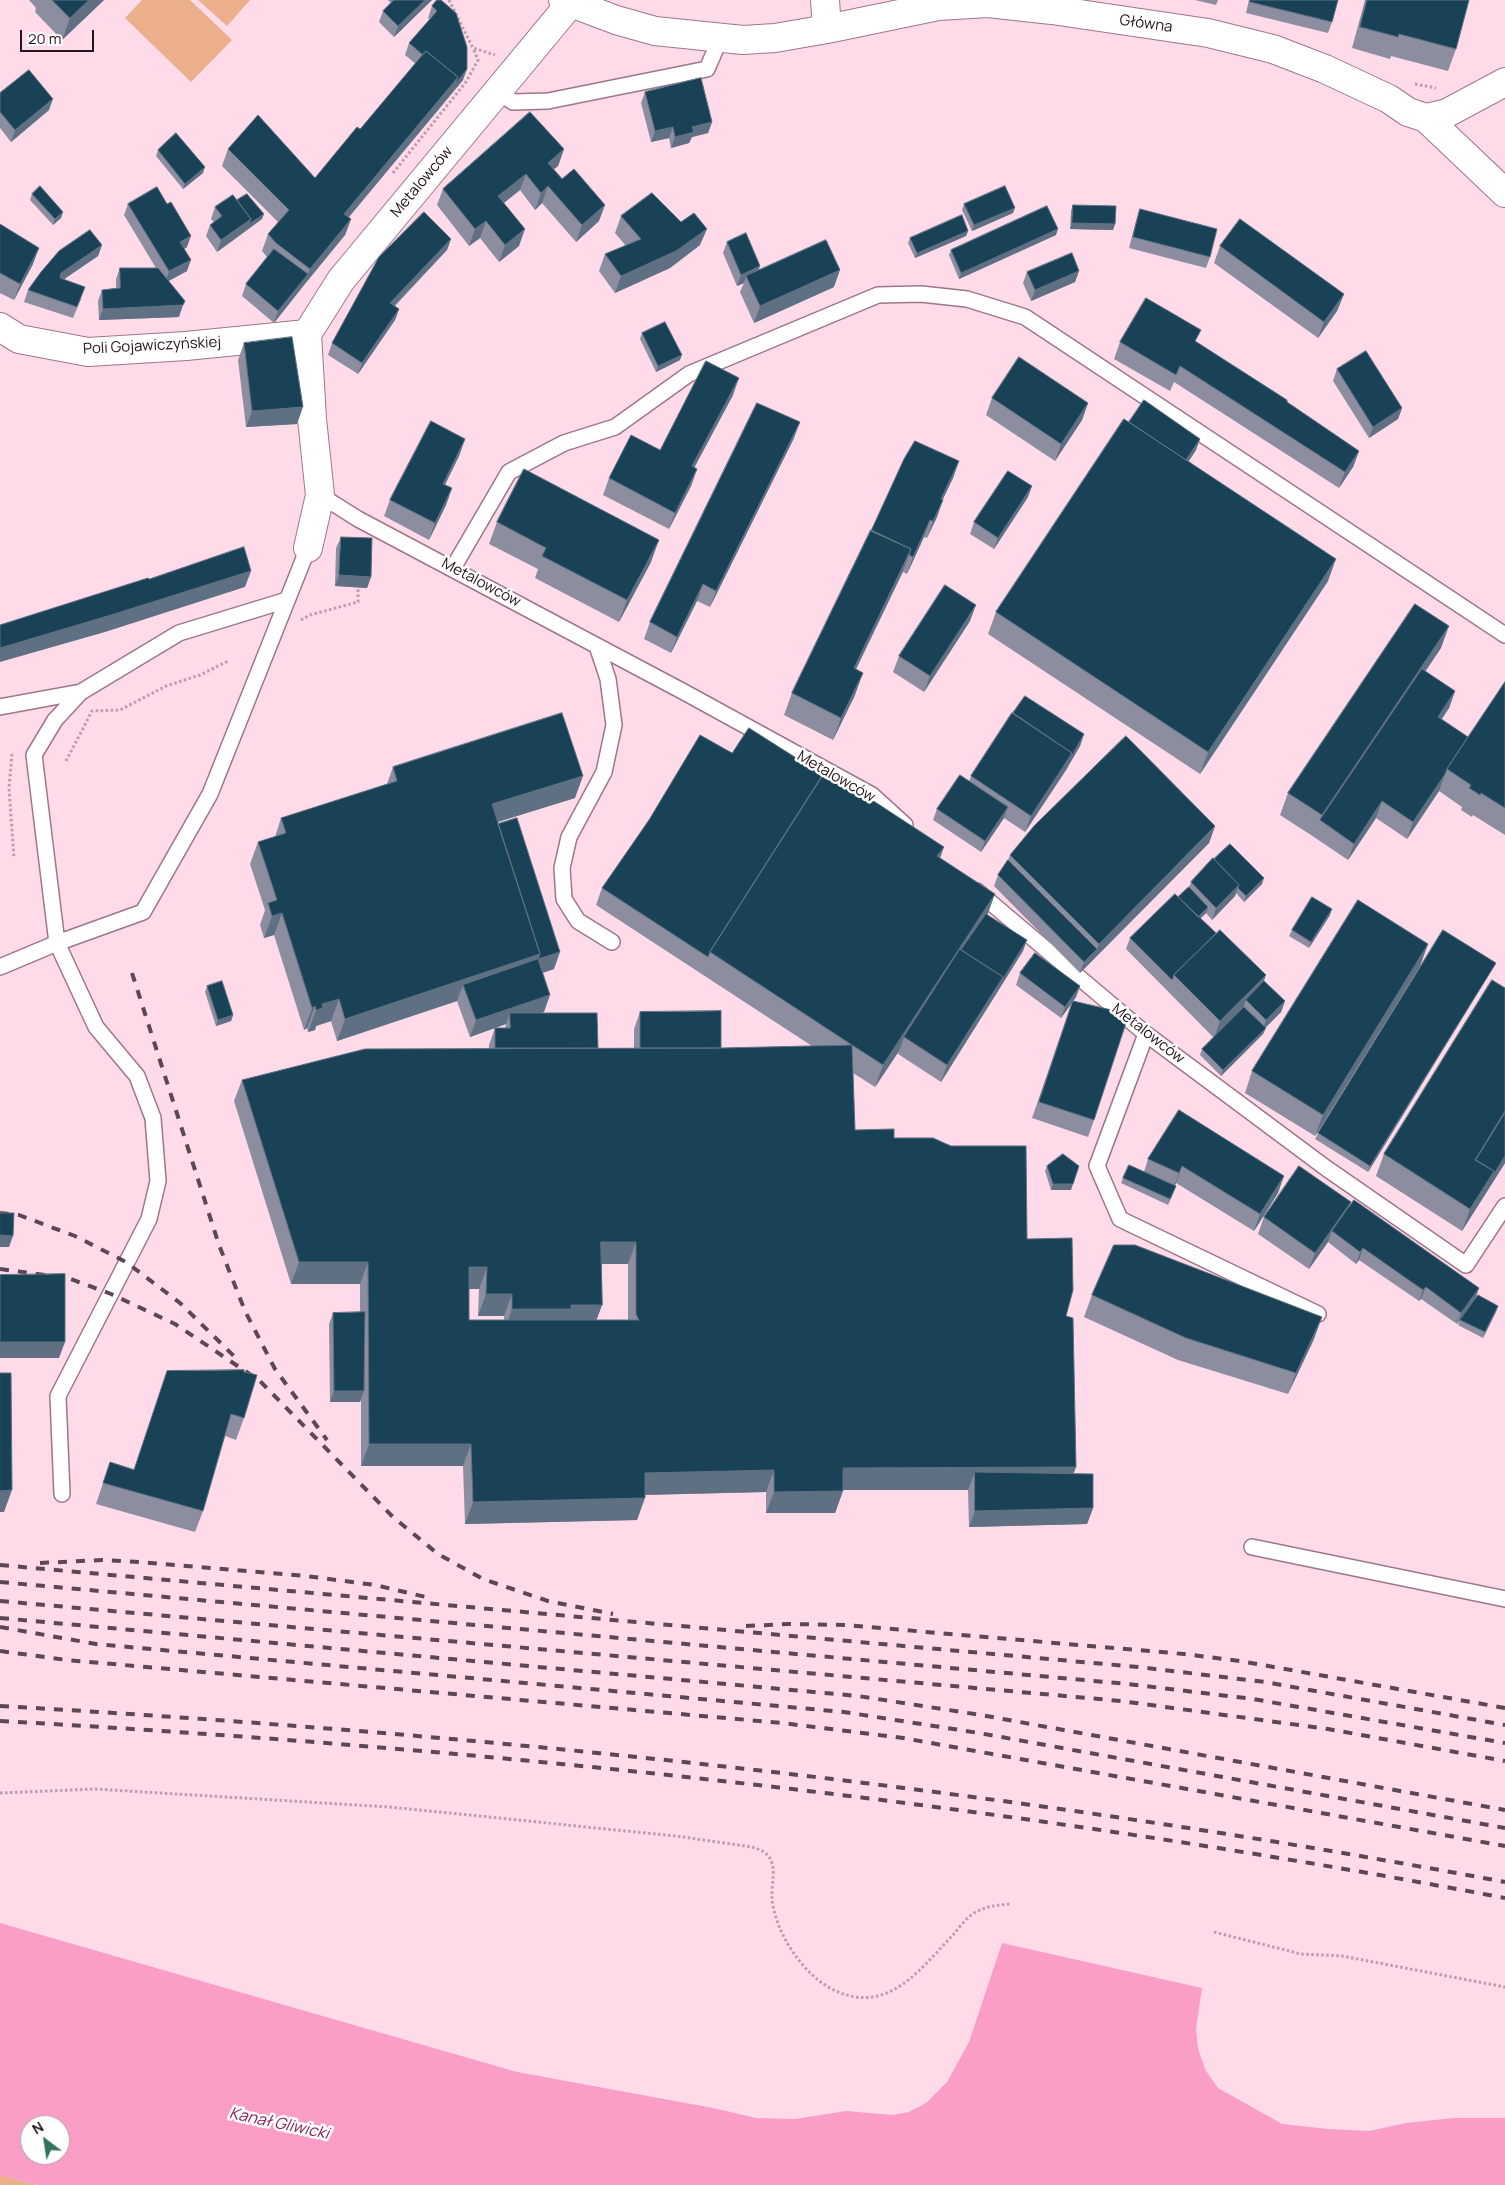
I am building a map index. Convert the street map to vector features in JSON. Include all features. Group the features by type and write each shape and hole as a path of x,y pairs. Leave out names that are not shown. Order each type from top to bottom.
{"street":[{"path":"825,0 827,30"},
{"name":"Główna","path":"567,2 655,31 732,39 776,38 827,30 938,6 988,3 1208,33 1273,49 1335,73 1389,99 1408,112 1426,118 1505,193"},
{"name":"Metalowców","path":"308,334 341,280 498,92 567,2"},
{"path":"1426,118 1447,113 1505,82"},
{"name":"Poli Gojawiczyńskiej","path":"0,327 19,339 88,352 186,346 308,334"},
{"path":"308,334 312,418 320,495 308,548"}],"lane":[{"path":"498,92 513,102 548,101 707,68 732,39"},
{"path":"453,568 509,472 564,443 615,427 689,374 878,295 921,294 967,299 1025,317 1505,635"},
{"name":"Metalowców","path":"320,495 358,518 872,795 915,835"},
{"path":"0,967 143,912 210,794 308,548"},
{"path":"62,1494 58,1396 149,1218 158,1181 153,1118 137,1076 96,1027 57,944 34,755 54,720 80,692 178,633 287,600"},
{"path":"597,646 608,679 614,725 604,772 569,838 562,868 564,900 578,921 612,942"},
{"path":"0,707 80,692"},
{"name":"Metalowców","path":"966,882 1146,1034 1326,1168 1466,1266 1505,1206"},
{"path":"1146,1034 1097,1166 1120,1219 1318,1314"},
{"path":"1252,1547 1505,1599"}],"path":[{"path":"449,0 473,48 498,56"},
{"path":"295,623 310,615 358,602 358,587"},
{"path":"66,760 92,711 120,710 166,686 200,675 228,661"},
{"path":"13,751 9,788 14,858"},
{"path":"0,1793 95,1789 389,1807 676,1836 752,1847 762,1850 768,1856 773,1874 772,1897 776,1920 783,1937 801,1962 818,1980 836,1991 852,1996 870,1998 887,1994 903,1985 974,1914 990,1906 1011,1904"},
{"path":"1214,1932 1301,1954 1342,1956 1505,1987"}],"shaded area":[{"path":"142,0 190,0 232,40 191,82 125,18"},
{"path":"198,0 250,0 227,26"},
{"path":"0,2175 38,2185 0,2185"}],"water":[{"name":"Kanał Gliwicki","path":"0,1923 517,2072 713,2108 756,2118 795,2119 846,2111 893,2115 909,2112 926,2103 947,2082 969,2042 1002,1943 1202,1988 1196,2029 1198,2049 1206,2071 1218,2088 1282,2124 1369,2131 1406,2123 1454,2118 1505,2118 1505,2185 38,2185 0,2175"}],"building":[{"path":"52,0 89,0 70,18"},
{"path":"394,0 425,0 398,26 383,11"},
{"path":"437,0 441,0 456,13 467,47 467,69 456,83 458,77 426,51 423,55 409,43 437,11 432,6"},
{"path":"1250,0 1338,0 1332,22 1250,2"},
{"path":"1367,0 1469,0 1456,49 1399,34 1398,37 1360,27"},
{"path":"426,51 458,77 344,214 351,219 310,269 276,243 268,234 289,210 228,149 258,115 315,178 357,127 360,129"},
{"path":"29,70 53,99 15,130 0,112 0,93"},
{"path":"701,78 712,122 692,127 694,132 675,137 673,127 655,131 645,92"},
{"path":"530,112 564,149 548,163 562,179 574,169 605,205 582,225 548,186 541,193 526,174 498,196 525,229 505,245 486,221 475,229 443,189"},
{"path":"176,133 205,167 185,184 158,150"},
{"path":"40,186 63,212 55,219 32,194"},
{"path":"1005,186 1015,208 974,225 964,204"},
{"path":"157,187 167,204 171,202 191,236 180,242 191,260 169,271 128,204"},
{"path":"652,193 681,222 694,213 707,229 676,251 621,276 605,254 641,239 621,216"},
{"path":"247,194 264,214 249,224 251,219 237,200"},
{"path":"233,195 251,219 221,240 210,225 222,216 215,207"},
{"path":"1073,205 1116,206 1115,224 1072,223"},
{"path":"1047,206 1058,229 961,273 951,250"},
{"path":"1140,209 1217,229 1210,257 1133,237"},
{"path":"424,212 451,239 390,303 399,309 362,363 332,343 379,257"},
{"path":"962,215 968,231 917,253 910,238"},
{"path":"1240,219 1344,294 1324,322 1220,246"},
{"path":"0,224 39,248 20,284 0,273"},
{"path":"90,230 102,245 61,273 60,278 85,287 77,307 28,290 59,251"},
{"path":"746,233 760,266 741,275 727,242"},
{"path":"826,240 840,270 760,306 746,276"},
{"path":"274,249 308,274 278,311 246,284"},
{"path":"1072,253 1079,271 1035,290 1027,272"},
{"path":"120,268 158,268 185,301 183,305 103,309 102,290 120,288"},
{"path":"1146,298 1201,330 1195,341 1287,400 1287,402 1359,451 1345,472 1180,366 1176,375 1120,342"},
{"path":"665,322 682,355 658,366 642,333"},
{"path":"292,337 303,407 252,411 244,343"},
{"path":"1366,351 1402,408 1373,427 1337,369"},
{"path":"1019,357 1088,403 1061,444 992,398"},
{"path":"706,361 739,378 692,466 697,469 675,513 609,478 631,435 660,450"},
{"path":"1144,400 1200,439 1186,460 1129,422"},
{"path":"757,403 800,422 716,591 703,584 677,637 650,622"},
{"path":"1124,419 1336,559 1208,752 996,612"},
{"path":"431,421 465,439 443,484 452,488 435,523 390,500"},
{"path":"915,441 959,461 933,521 930,520 913,557 909,555 911,549 871,531 904,459"},
{"path":"524,469 659,540 627,600 542,556 546,548 497,522"},
{"path":"1008,471 1032,486 998,538 974,522"},
{"path":"871,530 911,549 854,668 863,673 841,718 792,693"},
{"path":"341,537 372,538 371,577 339,575"},
{"path":"244,547 251,571 0,648 0,625 149,579"},
{"path":"945,585 976,605 930,676 899,656"},
{"path":"1415,604 1449,626 1322,815 1288,793"},
{"path":"1422,669 1455,691 1438,717 1468,737 1413,822 1382,801 1354,844 1320,820"},
{"path":"1505,682 1505,808 1469,788 1471,785 1447,769"},
{"path":"1025,696 1084,734 1070,759 1072,753 1013,713"},
{"path":"562,713 583,776 492,804 540,954 345,1019 339,999 322,1004 323,1008 316,1010 315,1006 312,1008 282,913 272,916 268,903 277,900 258,842 286,833 281,818 397,781 393,767"},
{"path":"1012,713 1072,753 1031,816 971,776"},
{"path":"749,728 823,775 708,957 602,888 649,820 700,735 732,753"},
{"path":"1126,736 1215,826 1099,944 1010,855 1034,826"},
{"path":"826,770 944,847 937,856 995,894 883,1065 710,952"},
{"path":"960,775 1008,807 985,841 937,809"},
{"path":"517,818 560,952 538,959 540,954 498,824"},
{"path":"1230,844 1264,878 1246,896 1238,888 1239,885 1214,859"},
{"path":"1213,858 1239,885 1216,908 1191,882"},
{"path":"1008,860 1097,949 1084,962 998,875"},
{"path":"1189,887 1208,907 1198,917 1178,897"},
{"path":"1175,894 1216,933 1174,975 1172,980 1130,938"},
{"path":"1312,897 1332,909 1311,942 1292,930"},
{"path":"1358,900 1428,944 1323,1115 1252,1071"},
{"path":"986,914 1027,940 1001,982 1003,977 961,950"},
{"path":"1220,930 1266,975 1220,1021 1174,975"},
{"path":"1443,930 1496,963 1370,1166 1318,1133"},
{"path":"960,949 1003,977 947,1065 904,1037"},
{"path":"1035,953 1080,986 1065,1007 1020,973"},
{"path":"538,959 550,995 476,1020 463,985"},
{"path":"1492,980 1505,988 1505,1111 1475,1160 1494,1171 1470,1209 1384,1154"},
{"path":"222,981 233,1015 218,1020 207,986"},
{"path":"1264,981 1285,1001 1266,1020 1246,1000"},
{"path":"1073,1001 1129,1014 1094,1120 1039,1102"},
{"path":"1244,1007 1266,1028 1223,1070 1202,1049"},
{"path":"721,1011 721,1048 640,1048 640,1012"},
{"path":"510,1013 597,1013 598,1048 495,1048 495,1028 510,1028"},
{"path":"852,1045 855,1130 894,1129 894,1138 933,1138 951,1146 1026,1146 1027,1239 1072,1238 1073,1290 1066,1316 1073,1318 1076,1467 843,1468 843,1491 774,1492 774,1470 645,1473 645,1498 473,1502 471,1444 369,1444 368,1262 299,1262 242,1080 365,1049 723,1048","holes":["601,1242 636,1242 636,1314 639,1320 469,1320 469,1267 487,1267 486,1294 512,1294 512,1309 571,1309 571,1305 602,1305"]},
{"path":"1179,1110 1284,1176 1260,1214 1182,1166 1179,1173 1148,1159"},
{"path":"1505,1113 1505,1156 1492,1177 1494,1171 1476,1160"},
{"path":"1063,1154 1079,1166 1073,1184 1053,1184 1047,1166"},
{"path":"1129,1165 1176,1186 1170,1199 1123,1178"},
{"path":"1299,1166 1351,1202 1315,1253 1264,1217"},
{"path":"1354,1200 1479,1288 1461,1313 1426,1287 1423,1290 1363,1248 1360,1252 1332,1231"},
{"path":"0,1213 14,1213 13,1236 0,1235"},
{"path":"1114,1245 1135,1245 1322,1317 1296,1373 1186,1338 1092,1295"},
{"path":"65,1274 65,1342 0,1342 0,1275"},
{"path":"1478,1295 1498,1306 1485,1332 1460,1320"},
{"path":"365,1312 364,1391 334,1391 333,1313"},
{"path":"244,1370 244,1372 257,1375 244,1418 231,1414 203,1511 103,1483 110,1462 134,1470 167,1371"},
{"path":"0,1373 11,1373 12,1490 0,1491"},
{"path":"975,1472 1093,1474 1093,1508 975,1511"}],"railway":[{"path":"132,973 219,1245 245,1311 275,1369 327,1440"},
{"path":"0,1213 19,1215 75,1236 126,1262 180,1303 240,1362"},
{"path":"0,1269 68,1278 111,1294 175,1324 260,1381 393,1517 438,1554 483,1579 548,1601 613,1614"},
{"path":"40,1563 102,1560 306,1576 375,1585 430,1598"},
{"path":"0,1565 1138,1667 1265,1682 1505,1725"},
{"path":"0,1582 1128,1684 1253,1699 1505,1743"},
{"path":"0,1601 1121,1701 1328,1729 1505,1761"},
{"path":"0,1618 858,1696 981,1715 1505,1810"},
{"path":"746,1626 788,1624 845,1625 1184,1654 1240,1661 1505,1708"},
{"path":"0,1627 96,1644 844,1712 979,1733 1505,1828"},
{"path":"0,1651 67,1660 782,1723 903,1738 1505,1846"},
{"path":"0,1706 378,1733 756,1770 944,1793 1131,1819 1505,1882"},
{"path":"0,1721 378,1747 756,1785 944,1808 1131,1835 1319,1865 1505,1898"}]}
